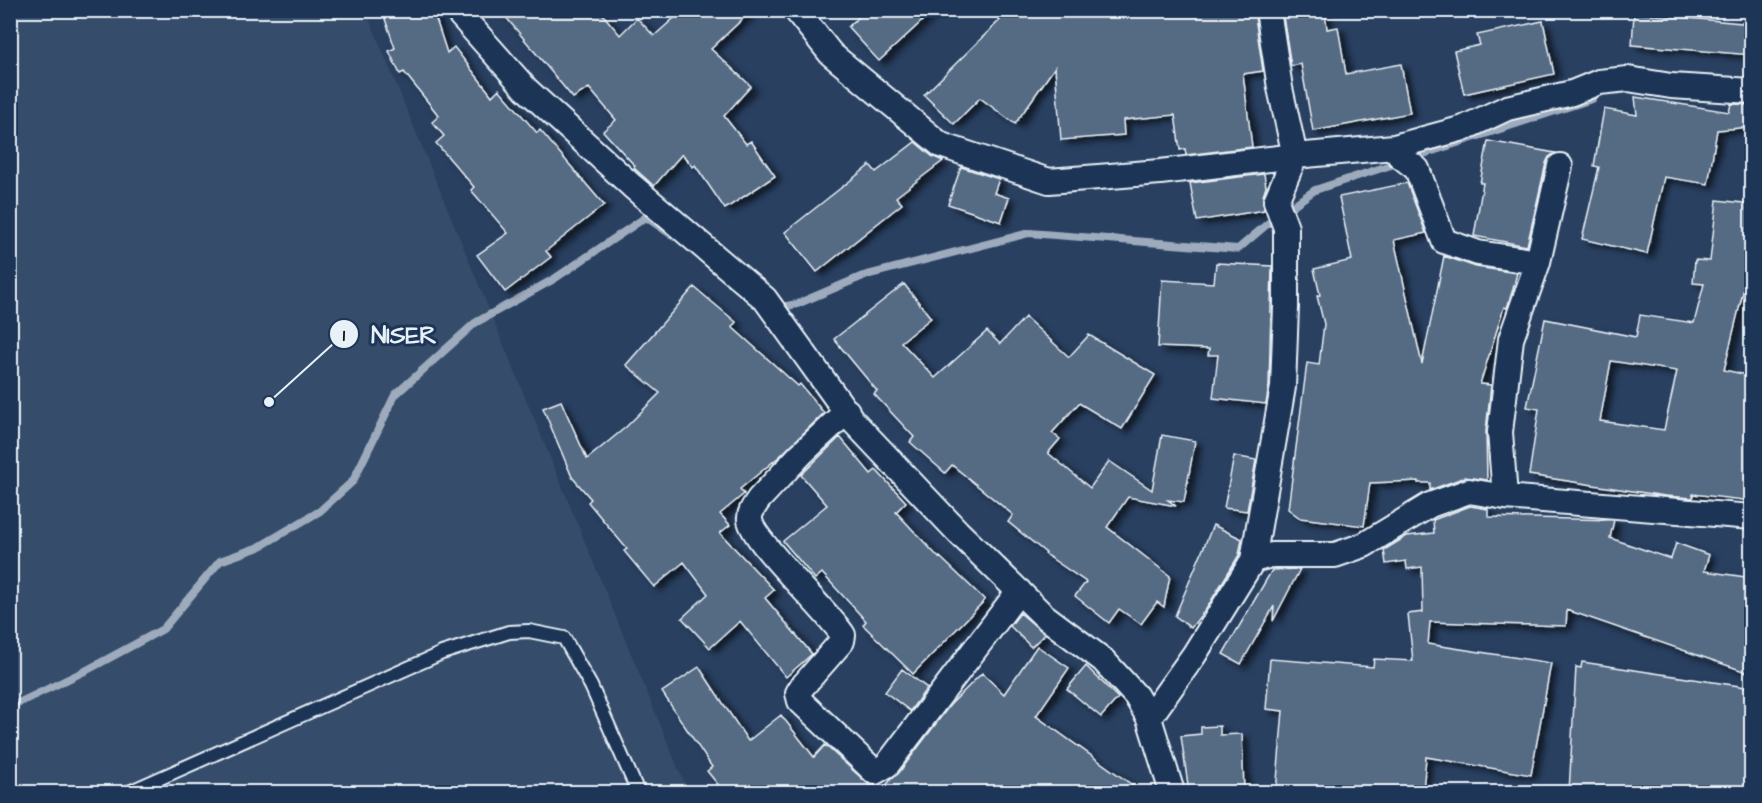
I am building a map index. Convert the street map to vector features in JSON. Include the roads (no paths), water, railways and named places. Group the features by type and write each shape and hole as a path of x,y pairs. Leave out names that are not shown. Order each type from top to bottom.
{"street":[{"path":"456,10 526,89 632,186 772,307 852,420 958,532 1043,615 1103,660 1136,696 1149,718 1172,792"},
{"path":"796,10 831,54 941,145 1049,181 1160,172 1295,156 1403,157 1507,108 1572,93 1599,82 1628,79 1671,86 1752,91"},
{"path":"1149,718 1194,655 1253,560 1283,387 1286,228 1276,201 1295,156 1280,88 1268,10"},
{"path":"1403,157 1444,241 1478,253 1538,262"},
{"path":"1505,496 1500,432 1511,339 1538,262 1560,166"},
{"path":"847,411 801,454 759,499 754,506 750,520 754,530 769,550 843,635 842,641 801,688 798,693 800,701 875,772 881,770 1019,591"},
{"path":"1253,560 1272,555 1335,555 1364,545 1430,505 1469,491 1752,517"}],"lane":[{"path":"129,792 441,653 509,632 529,631 564,638 591,686 638,792"}],"waterway":[{"path":"1411,158 1592,99"},
{"path":"776,308 797,304 863,276 1029,233 1238,249 1272,220 1315,190 1400,162"},
{"path":"10,707 89,669 163,629 220,561 259,547 320,511 353,481 395,395 475,323 554,279 646,217 672,235"}],"place":[{"name":"NISER","path":"269,402"}]}
